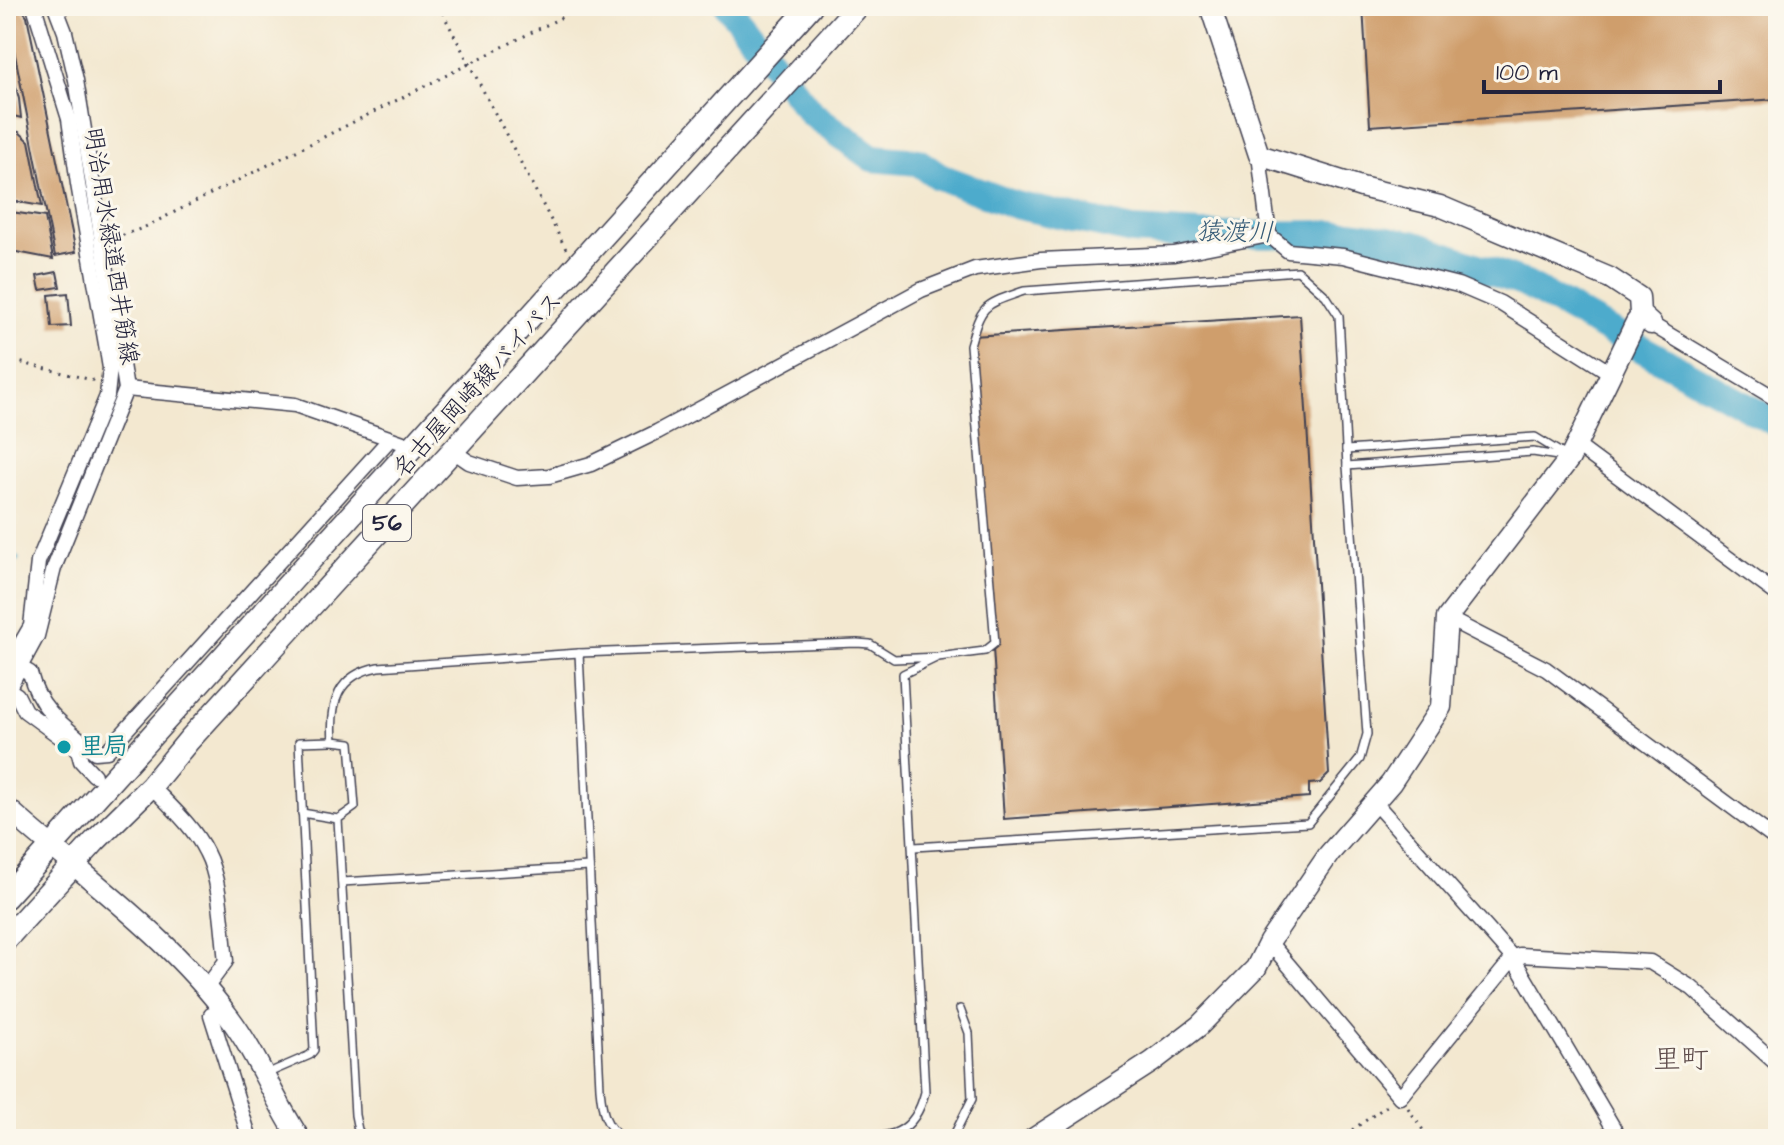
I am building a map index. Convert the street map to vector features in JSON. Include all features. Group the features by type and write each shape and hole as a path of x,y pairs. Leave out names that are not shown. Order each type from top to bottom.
{"main road":[{"name":"名古屋岡崎線バイパス","path":"6,897 811,6"},
{"name":"名古屋岡崎線バイパス","path":"6,939 151,786 189,740 858,6"}],"street":[{"name":"明治用水緑道西井筋線","path":"13,668 31,626 38,562 107,396 110,368 69,119 34,6"},
{"path":"55,6 65,32 76,80 126,389 54,568 37,636 13,668 7,690 17,695 25,711 78,750 81,761 94,775"},
{"path":"1210,6 1259,155 1269,235 1288,251 1343,256 1458,285 1500,303 1609,372"},
{"path":"1033,1139 1152,1062 1199,1026 1256,968 1269,942 1329,854 1415,749 1441,707 1447,618 1573,452 1609,372 1642,320 1639,297 1610,278 1440,206 1361,187 1259,155"},
{"path":"453,451 469,462 517,478 549,476 591,464 657,432 921,290 975,269 1041,260 1174,254 1269,235"},
{"path":"1642,320 1778,400"},
{"path":"126,389 295,405 412,446"},
{"path":"13,668 30,673 43,706 95,752 107,751 389,440"},
{"path":"1573,452 1778,595"},
{"path":"1447,618 1546,669 1778,841"},
{"path":"151,786 189,826 208,854 226,961 206,988"},
{"path":"1374,802 1513,958 1620,1139"},
{"path":"6,807 124,907 206,988 231,1019 300,1139"},
{"path":"1269,942 1400,1097 1513,958 1519,955 1650,962 1692,988 1778,1065"},
{"path":"211,1015 250,1139"}],"lane":[{"path":"333,741 334,702 345,683 365,669 579,653 857,643 870,644 894,659 985,651 995,643 970,345 977,320 986,306 1024,291 1298,271 1326,296 1339,316 1367,734 1360,759 1308,823 914,847"},
{"path":"1346,450 1535,437 1573,452"},
{"path":"1347,466 1533,452 1573,452"},
{"path":"579,653 601,1099 608,1127 618,1138"},
{"path":"842,1139 888,1137 902,1130 920,1109 925,1092 903,674 938,657"},
{"path":"264,1075 310,1055 314,1050 302,813 299,742 350,743 355,807 338,819 302,813"},
{"path":"338,819 355,1115 358,1130 365,1139"},
{"path":"342,882 589,867"},
{"path":"952,1139 972,1099 969,1033 960,1009"}],"path":[{"path":"439,6 575,266"},
{"path":"103,241 143,228 584,6"},
{"path":"6,359 109,384"},
{"path":"1339,1139 1400,1097 1429,1139"}],"building":[{"path":"8,6 20,6 27,16 76,252 55,256 9,25"},
{"path":"1363,6 1778,6 1778,99 1370,126"},
{"path":"6,47 19,99 21,118 6,114"},
{"path":"6,130 19,132 29,141 42,206 6,200"},
{"path":"11,212 45,217 53,259 6,250"},
{"path":"57,272 60,287 40,290 37,276"},
{"path":"68,293 71,326 52,327 49,295"},
{"path":"1300,315 1329,774 1320,783 1309,784 1309,797 1004,819 973,336"}],"waterway":[{"name":"猿渡川","path":"728,6 811,113 872,158 918,162 938,176 1015,205 1132,231 1200,235 1352,234 1413,244 1523,283 1778,424"},
{"path":"6,557 17,559"}],"place":[{"name":"里局","path":"64,747"}],"district":[{"name":"里町","path":"1681,1059"}]}
